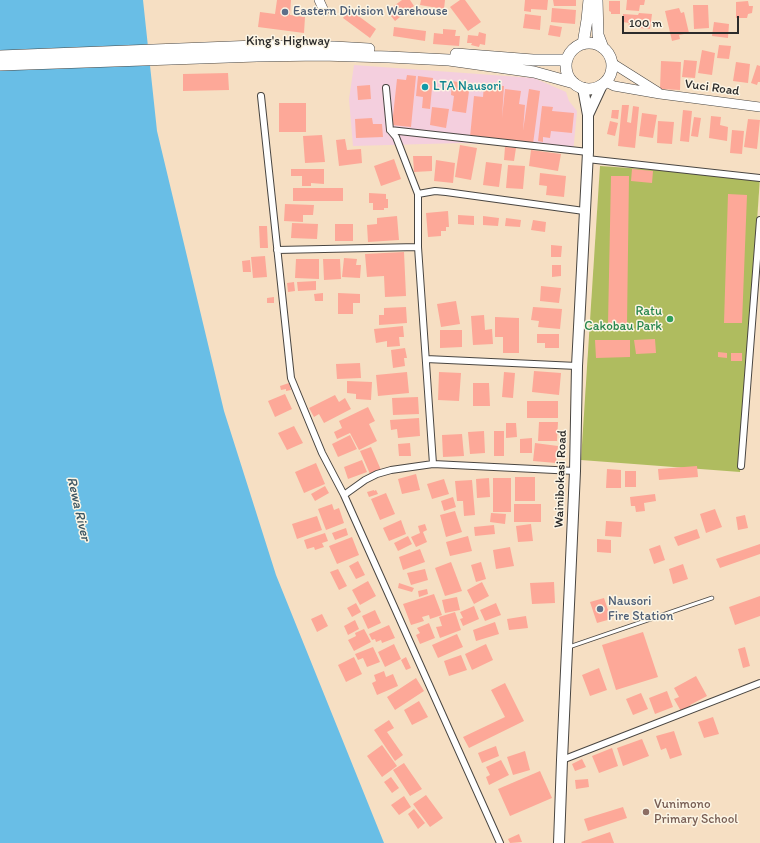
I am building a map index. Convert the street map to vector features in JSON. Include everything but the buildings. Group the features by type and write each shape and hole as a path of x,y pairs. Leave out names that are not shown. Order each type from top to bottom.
{"highway":[{"path":"583,44 589,0"},
{"path":"597,0 598,35 603,48 609,55 612,63 611,73 604,84 593,89 578,85 569,76 567,68 567,60 573,50 583,44 594,44 603,48"},
{"name":"King's Highway","path":"0,65 196,53 256,46 334,47 534,60 567,60"},
{"name":"King's Highway","path":"0,56 196,53 321,55 449,60 534,72 578,85"}],"main road":[{"path":"319,0 324,10"},
{"name":"Vuci Road","path":"612,63 660,94"},
{"name":"Vuci Road","path":"604,84 660,94 760,108"},
{"name":"Wainibokasi Road","path":"588,115 604,84"},
{"name":"Wainibokasi Road","path":"559,843 575,471 577,366 587,156 588,115 578,85"}],"street":[{"path":"386,88 390,130 396,137 418,194 418,247 433,464"},
{"path":"261,96 291,378 322,453 344,495 500,843"},
{"path":"390,130 760,178"},
{"path":"418,194 435,191 446,192 584,211"},
{"path":"741,466 760,220"},
{"path":"277,250 418,247"},
{"path":"426,359 577,366"},
{"path":"344,495 360,483 377,474 391,470 433,464 575,471"},
{"path":"562,760 760,683"}],"lane":[{"path":"567,648 712,598"}],"shaded area":[{"path":"354,65 534,78 566,92 569,101 577,111 573,153 519,146 461,143 353,146 349,99"}],"green space":[{"name":"Ratu Cakobau Park","path":"600,166 760,177 740,472 581,460"}],"water":[{"name":"Rewa River","path":"0,0 143,0 157,131 224,411 276,575 384,843 0,843"}],"place":[{"name":"Eastern Division Warehouse","path":"285,12"},
{"name":"LTA Nausori","path":"425,87"},
{"name":"Ratu Cakobau Park","path":"670,319"},
{"name":"Nausori Fire Station","path":"600,609"},
{"name":"Vunimono Primary School","path":"646,812"}]}
